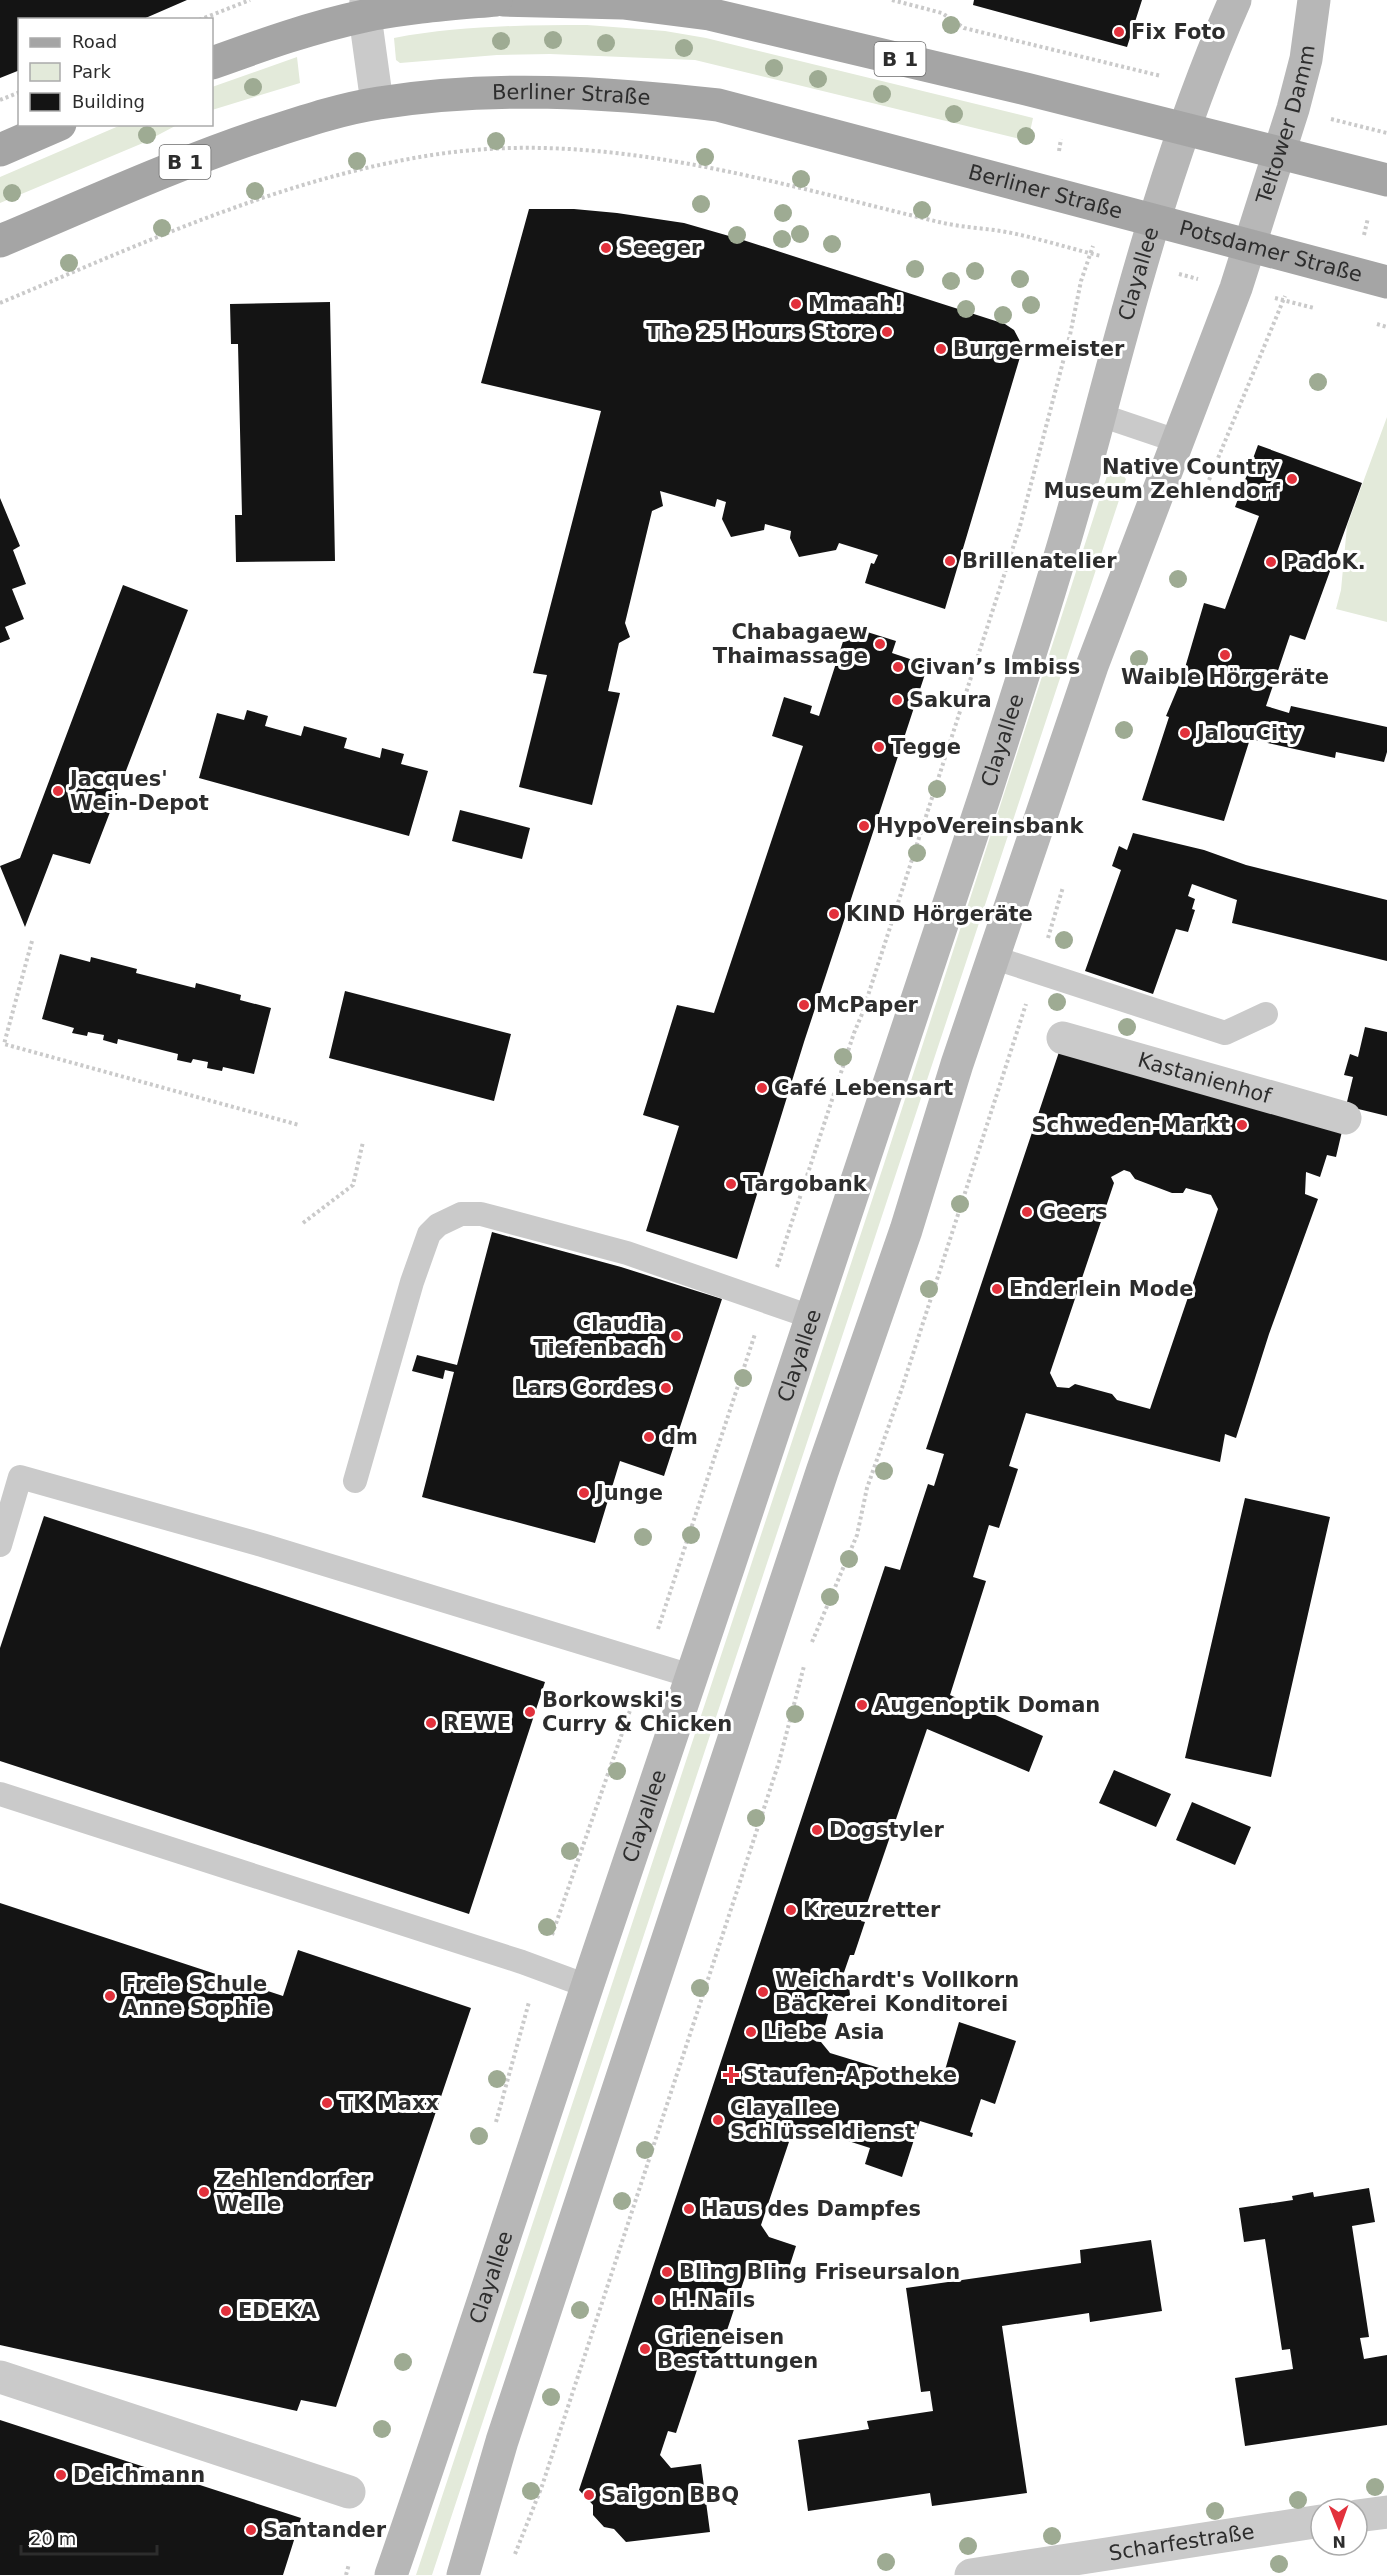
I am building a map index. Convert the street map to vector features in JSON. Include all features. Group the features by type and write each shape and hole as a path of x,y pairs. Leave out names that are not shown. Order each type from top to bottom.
{"main road":[{"path":"213,63 307,31 365,8 431,6 496,0"},
{"name":"B 1","path":"503,0 623,3 710,14 1387,180"},
{"path":"1185,129 1235,0"},
{"name":"Teltower Damm","path":"1249,246 1306,59 1314,0"},
{"name":"Berliner Straße","path":"0,241 208,153 298,123 377,103 490,92 628,94 718,105 1154,220"},
{"path":"0,150 55,126"},
{"name":"Clayallee","path":"390,2575 445,2421 587,1986 1029,659 1100,415 1140,265 1185,129"},
{"name":"Potsdamer Straße","path":"1154,220 1387,282"},
{"path":"463,2575 502,2441 566,2244 825,1464 906,1230 957,1064 995,958 1092,666 1236,288 1249,246"}],"street":[{"path":"365,8 377,103"},
{"name":"Kastanienhof","path":"1063,1038 1345,1118"},
{"path":"0,2377 349,2492"},
{"path":"1369,2514 1387,2512"},
{"name":"Scharfestraße","path":"971,2575 1309,2524"}],"lane":[{"path":"1100,415 1177,441"},
{"path":"995,958 1226,1033 1266,1014"},
{"path":"355,1481 429,1234 438,1225 462,1214 481,1214 627,1253 811,1317"},
{"path":"0,1545 20,1477 262,1545 691,1676"},
{"path":"0,1794 540,1968 587,1986"}],"path":[{"path":"204,18 250,0"},
{"path":"892,0 942,13 964,28 1047,48"},
{"path":"0,100 18,93"},
{"path":"0,303 177,229 291,188 388,163 436,155 571,148 663,158 728,170 943,224 1003,232 1324,310"},
{"path":"1374,323 1387,327"},
{"path":"496,2124 540,1968 646,1664 862,1014 1020,526 1070,335"},
{"path":"808,1649 857,1535 867,1488 901,1391 1064,884"},
{"path":"32,941 4,1044 299,1125"},
{"path":"303,1223 353,1185 363,1143"},
{"path":"513,2559 542,2486 753,1842 779,1762 805,1661"},
{"path":"346,2575 353,2553"}],"green space":[{"path":"587,25 665,31 706,38 1033,118 1028,141 695,60 550,54 497,55 400,63 396,60 394,38 466,29"},
{"path":"297,57 300,83 213,110 213,87"},
{"path":"119,126 175,126 143,143 0,203 0,177"},
{"path":"1387,417 1387,622 1336,609 1341,590 1347,526"},
{"path":"1120,472 1126,479 432,2575 416,2575 884,1164 1108,473"}],"building":[{"path":"0,0 187,0 146,18 18,18 18,71 0,78"},
{"path":"974,0 1142,0 1127,47 973,5"},
{"path":"529,209 574,209 684,223 1005,324 1014,330 1023,347 945,609 865,583 871,563 874,564 878,555 839,543 836,550 799,557 790,538 791,531 765,524 764,530 731,537 722,519 726,502 717,499 715,507 660,491 663,506 652,511 625,623 630,637 619,643 608,691 620,693 592,805 519,787 547,675 533,673 601,411 481,383"},
{"path":"330,302 335,561 236,562 235,515 242,515 238,344 231,344 230,304"},
{"path":"1258,445 1362,483 1305,640 1290,635 1266,706 1289,713 1291,706 1387,727 1387,752 1384,762 1336,752 1335,758 1250,739 1224,821 1142,800 1169,717 1166,716 1182,678 1204,603 1225,609 1259,516 1235,507"},
{"path":"0,498 20,546 13,550 26,584 12,589 24,619 5,627 10,639 0,643"},
{"path":"123,585 188,610 90,864 53,854 25,927 0,866 20,858"},
{"path":"848,626 896,641 892,653 928,665 804,1042 737,1259 646,1231 679,1126 643,1115 677,1005 714,1013 803,746 772,736 784,697 812,706 810,713 819,716"},
{"path":"247,710 268,716 265,726 301,736 304,726 347,738 344,748 380,758 382,748 404,754 401,764 428,771 409,836 199,778 217,713 244,720"},
{"path":"460,810 530,828 522,859 452,841"},
{"path":"1133,833 1204,850 1246,865 1387,900 1387,961 1232,923 1237,900 1192,884 1188,896 1195,899 1192,909 1195,910 1188,932 1176,929 1153,994 1085,971 1121,870 1112,866 1119,846 1127,850"},
{"path":"60,954 90,962 91,957 137,969 136,973 195,988 196,983 241,995 240,1000 271,1008 254,1074 223,1067 222,1071 207,1068 208,1062 193,1059 191,1063 177,1060 178,1054 118,1039 117,1044 103,1040 104,1035 88,1032 87,1036 72,1033 74,1028 42,1019"},
{"path":"345,991 511,1034 494,1101 329,1058"},
{"path":"1365,1027 1387,1032 1387,1116 1346,1106 1353,1077 1344,1075 1350,1054 1358,1057"},
{"path":"1061,1046 1343,1127 1336,1157 1327,1155 1320,1177 1306,1172 1305,1194 1318,1199 1269,1334 1236,1438 1225,1434 1220,1462 1026,1413 1009,1466 1018,1469 999,1528 989,1525 973,1577 986,1581 950,1695 1043,1736 1029,1772 927,1729 861,1921 865,1922 854,1955 850,1955 841,1981 849,1986 850,1995 842,2000 833,1994 821,2042 830,2053 925,2082 926,2079 941,2084 959,2022 1016,2041 995,2104 981,2099 970,2132 973,2133 972,2137 920,2121 902,2177 865,2164 870,2148 805,2127 792,2133 761,2225 769,2237 796,2246 785,2280 748,2268 721,2348 698,2367 676,2433 668,2431 660,2455 671,2468 701,2464 710,2532 626,2542 614,2529 604,2527 593,2515 593,2505 579,2490 885,1566 900,1570 928,1484 934,1486 944,1454 926,1449","holes":["1124,1170 1130,1172 1135,1179 1172,1193 1183,1193 1186,1188 1211,1195 1218,1209 1150,1409 1117,1400 1112,1394 1075,1384 1069,1388 1057,1387 1050,1373 1114,1183 1111,1177"]},
{"path":"492,1232 621,1267 722,1299 664,1476 620,1461 595,1543 422,1497 454,1372 445,1370 443,1379 412,1371 417,1355 457,1365"},
{"path":"1245,1498 1330,1517 1271,1777 1185,1758"},
{"path":"44,1516 545,1682 469,1914 0,1761 0,1648"},
{"path":"1114,1770 1171,1794 1156,1827 1099,1803"},
{"path":"1192,1802 1251,1827 1235,1865 1176,1840"},
{"name":"Zehlendorfer Welle","path":"0,1903 283,1996 298,1950 471,2008 336,2407 301,2400 297,2411 0,2345"},
{"path":"1369,2188 1375,2222 1352,2226 1369,2337 1360,2338 1364,2359 1387,2355 1387,2425 1245,2446 1235,2378 1293,2369 1290,2349 1282,2350 1265,2239 1244,2242 1239,2208 1293,2200 1292,2196 1313,2192 1314,2197"},
{"path":"1151,2240 1162,2311 1090,2322 1089,2313 1002,2326 1027,2493 932,2506 930,2493 808,2511 798,2440 869,2429 867,2421 933,2411 930,2391 921,2392 906,2288 1081,2263 1080,2250"},
{"path":"0,2420 301,2518 283,2575 0,2575"}],"place":[{"name":"Fix Foto","path":"1119,32"},
{"name":"Seeger","path":"606,248"},
{"name":"Mmaah!","path":"796,304"},
{"name":"The 25 Hours Store","path":"887,332"},
{"name":"Burgermeister","path":"941,349"},
{"name":"Native Country Museum Zehlendorf","path":"1292,479"},
{"name":"Brillenatelier","path":"950,561"},
{"name":"PadoK.","path":"1271,562"},
{"name":"Chabagaew Thaimassage","path":"880,644"},
{"name":"Waible Hörgeräte","path":"1225,655"},
{"name":"Civan’s Imbiss","path":"898,667"},
{"name":"Sakura","path":"897,700"},
{"name":"JalouCity","path":"1185,733"},
{"name":"Tegge","path":"879,747"},
{"name":"Jacques' Wein-Depot","path":"58,791"},
{"name":"HypoVereinsbank","path":"864,826"},
{"name":"KIND Hörgeräte","path":"834,914"},
{"name":"McPaper","path":"804,1005"},
{"name":"Café Lebensart","path":"762,1088"},
{"name":"Schweden-Markt","path":"1242,1125"},
{"name":"Targobank","path":"731,1184"},
{"name":"Geers","path":"1027,1212"},
{"name":"Enderlein Mode","path":"997,1289"},
{"name":"Claudia Tiefenbach","path":"676,1336"},
{"name":"Lars Cordes","path":"666,1388"},
{"name":"dm","path":"649,1437"},
{"name":"Junge","path":"584,1493"},
{"name":"Augenoptik Doman","path":"862,1705"},
{"name":"Borkowski's Curry & Chicken","path":"530,1712"},
{"name":"REWE","path":"431,1723"},
{"name":"Dogstyler","path":"817,1830"},
{"name":"Kreuzretter","path":"791,1910"},
{"name":"Weichardt's Vollkorn Bäckerei Konditorei","path":"763,1992"},
{"name":"Freie Schule Anne Sophie","path":"110,1996"},
{"name":"Liebe Asia","path":"751,2032"},
{"name":"Staufen-Apotheke","path":"731,2075"},
{"name":"TK Maxx","path":"327,2103"},
{"name":"Clayallee Schlüsseldienst","path":"718,2120"},
{"name":"Zehlendorfer Welle","path":"204,2192"},
{"name":"Haus des Dampfes","path":"689,2209"},
{"name":"Bling Bling Friseursalon","path":"667,2272"},
{"name":"H.Nails","path":"659,2300"},
{"name":"EDEKA","path":"226,2311"},
{"name":"Grieneisen Bestattungen","path":"645,2349"},
{"name":"Deichmann","path":"61,2475"},
{"name":"Saigon BBQ","path":"589,2495"},
{"name":"Santander","path":"251,2530"}]}
